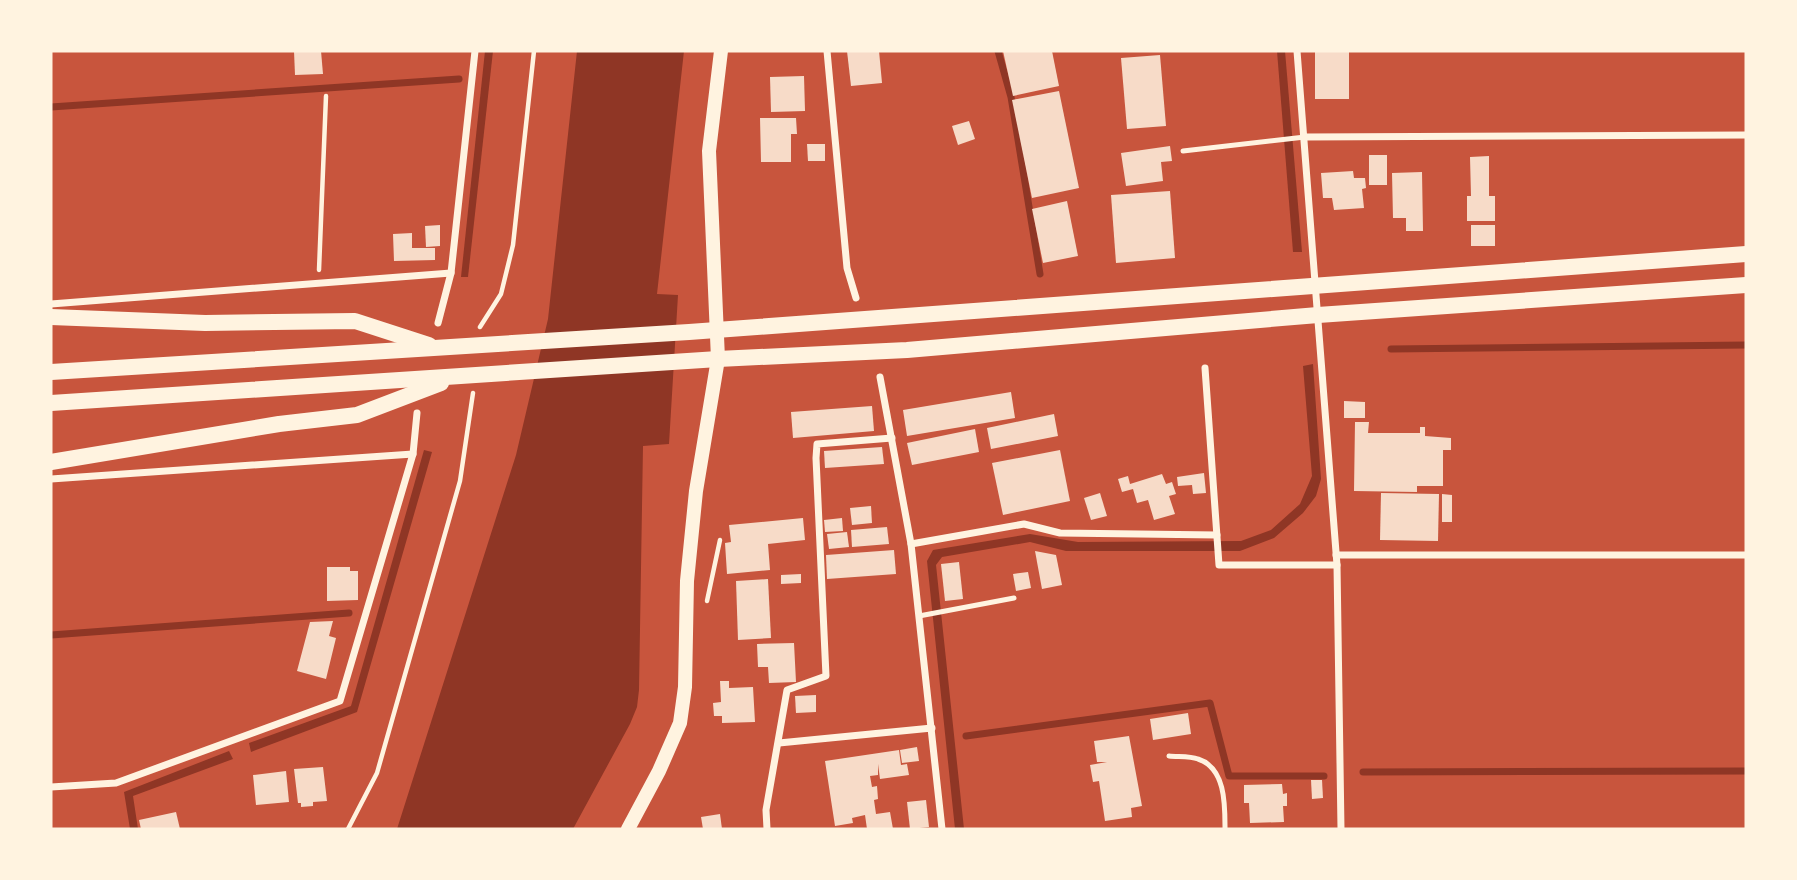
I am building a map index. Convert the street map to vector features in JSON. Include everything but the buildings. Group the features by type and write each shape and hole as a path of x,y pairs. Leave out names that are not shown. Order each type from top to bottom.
{"main road":[{"path":"628,829 659,771 680,723 685,687 687,582 696,491 718,359 709,151 721,51"},
{"path":"51,372 718,330 1746,254"},
{"path":"51,403 685,361 907,350 1318,315 1746,285"},
{"path":"51,317 205,323 355,321 440,348"},
{"path":"51,462 279,424 357,415 456,377"}],"street":[{"path":"438,323 451,273 475,51"},
{"path":"827,51 847,268 856,298"},
{"path":"1297,51 1300,137 1316,285 1337,565 1341,829"},
{"path":"1300,137 1746,135"},
{"path":"51,304 451,273"},
{"path":"1205,368 1219,565 1337,565"},
{"path":"880,377 911,544 942,829"},
{"path":"51,787 116,783 340,701 413,454 417,413"},
{"path":"766,829 772,768 779,743 787,690 826,676 817,444 892,438"},
{"path":"51,479 413,454"},
{"path":"911,544 1024,524 1060,533 1217,537"},
{"path":"1336,555 1746,555"},
{"path":"779,743 932,727"}],"lane":[{"path":"1183,151 1300,137"},
{"path":"919,616 1014,598"},
{"path":"1170,755 1198,759 1210,766 1224,795 1225,829"}],"path":[{"path":"479,346 480,324 501,294 513,245 534,51"},
{"path":"318,283 326,96"},
{"path":"348,829 377,773 456,494 476,375"},
{"path":"686,614 704,614 720,540"}],"shaded area":[{"path":"485,51 493,51 468,277 461,277"},
{"path":"577,51 684,51 657,294 678,295 669,444 643,446 637,707 573,829 397,829 516,455 548,319"},
{"path":"1277,51 1285,51 1302,252 1293,252"},
{"path":"1313,364 1321,479 1316,496 1303,513 1274,538 1240,551 1066,551 1030,542 942,557 936,565 964,829 955,829 927,561 933,550 1030,534 1078,542 1241,541 1271,530 1300,504 1312,476 1303,366"},
{"path":"424,450 432,452 357,712 251,752 249,743 351,706"},
{"path":"229,751 233,759 133,796 138,829 130,829 124,792"}],"waterway":[{"path":"998,51 1011,97 1040,274"},
{"path":"51,107 459,79"},
{"path":"1391,349 1746,345"},
{"path":"51,635 349,613"},
{"path":"966,736 1210,703 1229,776 1324,776"},
{"path":"1363,772 1746,771"}]}
